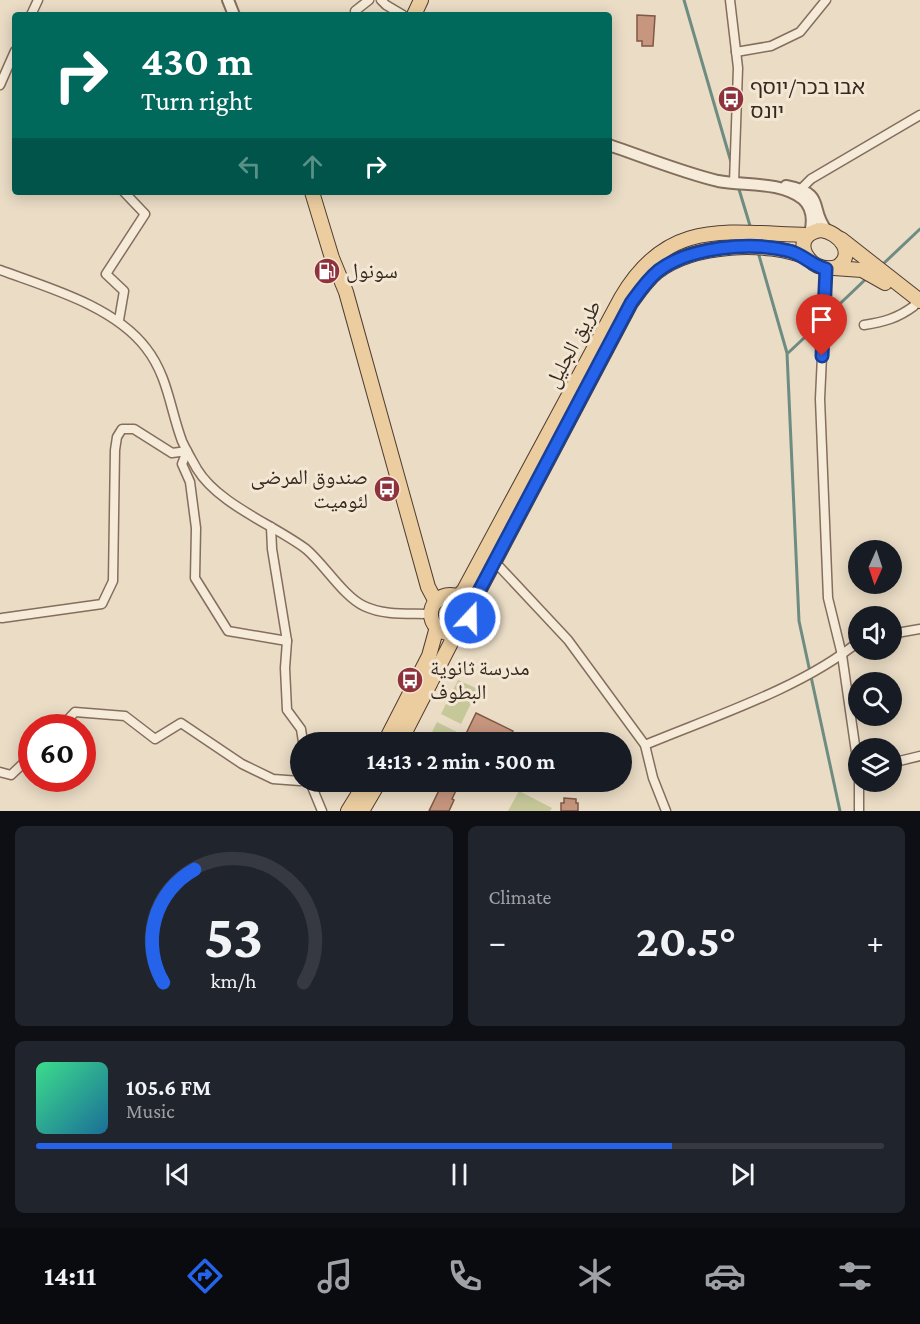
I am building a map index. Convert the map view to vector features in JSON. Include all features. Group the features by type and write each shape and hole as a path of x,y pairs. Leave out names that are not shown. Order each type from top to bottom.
{"main road":[{"path":"313,195 332,258 346,292 428,587 433,608 432,620 445,633 456,633 463,629 470,618 467,605 458,597 446,596 433,608"},
{"path":"818,231 833,235 918,306 869,273 815,265 808,258 803,245 809,234 818,231"},
{"name":"طريق الجليل","path":"458,597 464,590 621,298 638,272 669,246 687,238 715,233 809,234"},
{"path":"830,269 840,265 845,257 845,249 833,235"},
{"name":"طريق الجليل","path":"470,618 479,591 641,288 657,272 695,253 767,248 786,250 808,258"},
{"path":"390,732 429,656 437,627"},
{"path":"405,732 456,633"},
{"path":"348,811 360,792"},
{"path":"362,811 373,792"}],"street":[{"path":"355,12 369,0"},
{"path":"381,0 398,12"},
{"path":"730,0 738,68 734,183"},
{"path":"736,52 771,46 800,32 826,0"},
{"path":"0,85 12,58"},
{"path":"798,192 811,179 920,115"},
{"path":"612,146 718,181 777,188 813,198 819,211 820,221 833,235"},
{"path":"798,192 811,213 809,234"},
{"path":"119,320 123,291 106,274 145,214 127,195"},
{"path":"830,269 820,399 828,598 842,655 854,738"},
{"path":"0,270 56,291 119,320 147,348 164,378 182,442 199,472 218,492 307,550 363,606 387,614 433,608"},
{"path":"864,325 885,322 918,306"},
{"path":"2,618 102,604 113,581 115,450 117,437 122,429 134,429 172,453 187,451"},
{"path":"187,451 182,464 190,482 196,528 195,578 228,631 287,641"},
{"path":"270,527 287,641 285,668 287,710 301,732"},
{"path":"495,562 568,640 645,745 653,778 666,811"},
{"path":"902,632 920,629"},
{"path":"645,745 775,691 848,650"},
{"path":"73,714 75,712 125,716 155,739 181,723 242,764 273,779 290,780"},
{"path":"902,760 920,756"},
{"path":"0,772 11,776 18,769"},
{"path":"313,792 322,811"},
{"path":"858,811 859,792"}],"green space":[{"path":"458,680 478,689 461,724 441,714"},
{"path":"437,722 457,732 432,732"},
{"path":"518,792 552,808 550,811 508,811"}],"building":[{"path":"637,15 655,16 653,46 642,46 642,41 637,41"},
{"path":"476,713 513,731 513,732 467,732"},
{"path":"438,792 455,792 449,811 429,811"},
{"path":"564,798 576,799 578,811 561,811"}],"waterway":[{"path":"684,0 731,162"},
{"path":"738,186 751,229"},
{"path":"882,265 920,229"},
{"path":"758,252 787,353 799,621 840,811"},
{"path":"825,318 868,277"},
{"path":"788,353 820,323"}],"place":[{"name":"אבו בכר/יוסף יונס","path":"731,99"},
{"name":"سونول","path":"327,271"},
{"name":"صندوق المرضى لئوميت","path":"387,489"},
{"name":"مدرسة ثانوية البطوف","path":"410,680"}],"route":[{"path":"470,618 479,591 631,303 641,288 657,272 695,253 719,250 767,248 786,250 808,258 815,265 826,269 822,356"}]}
